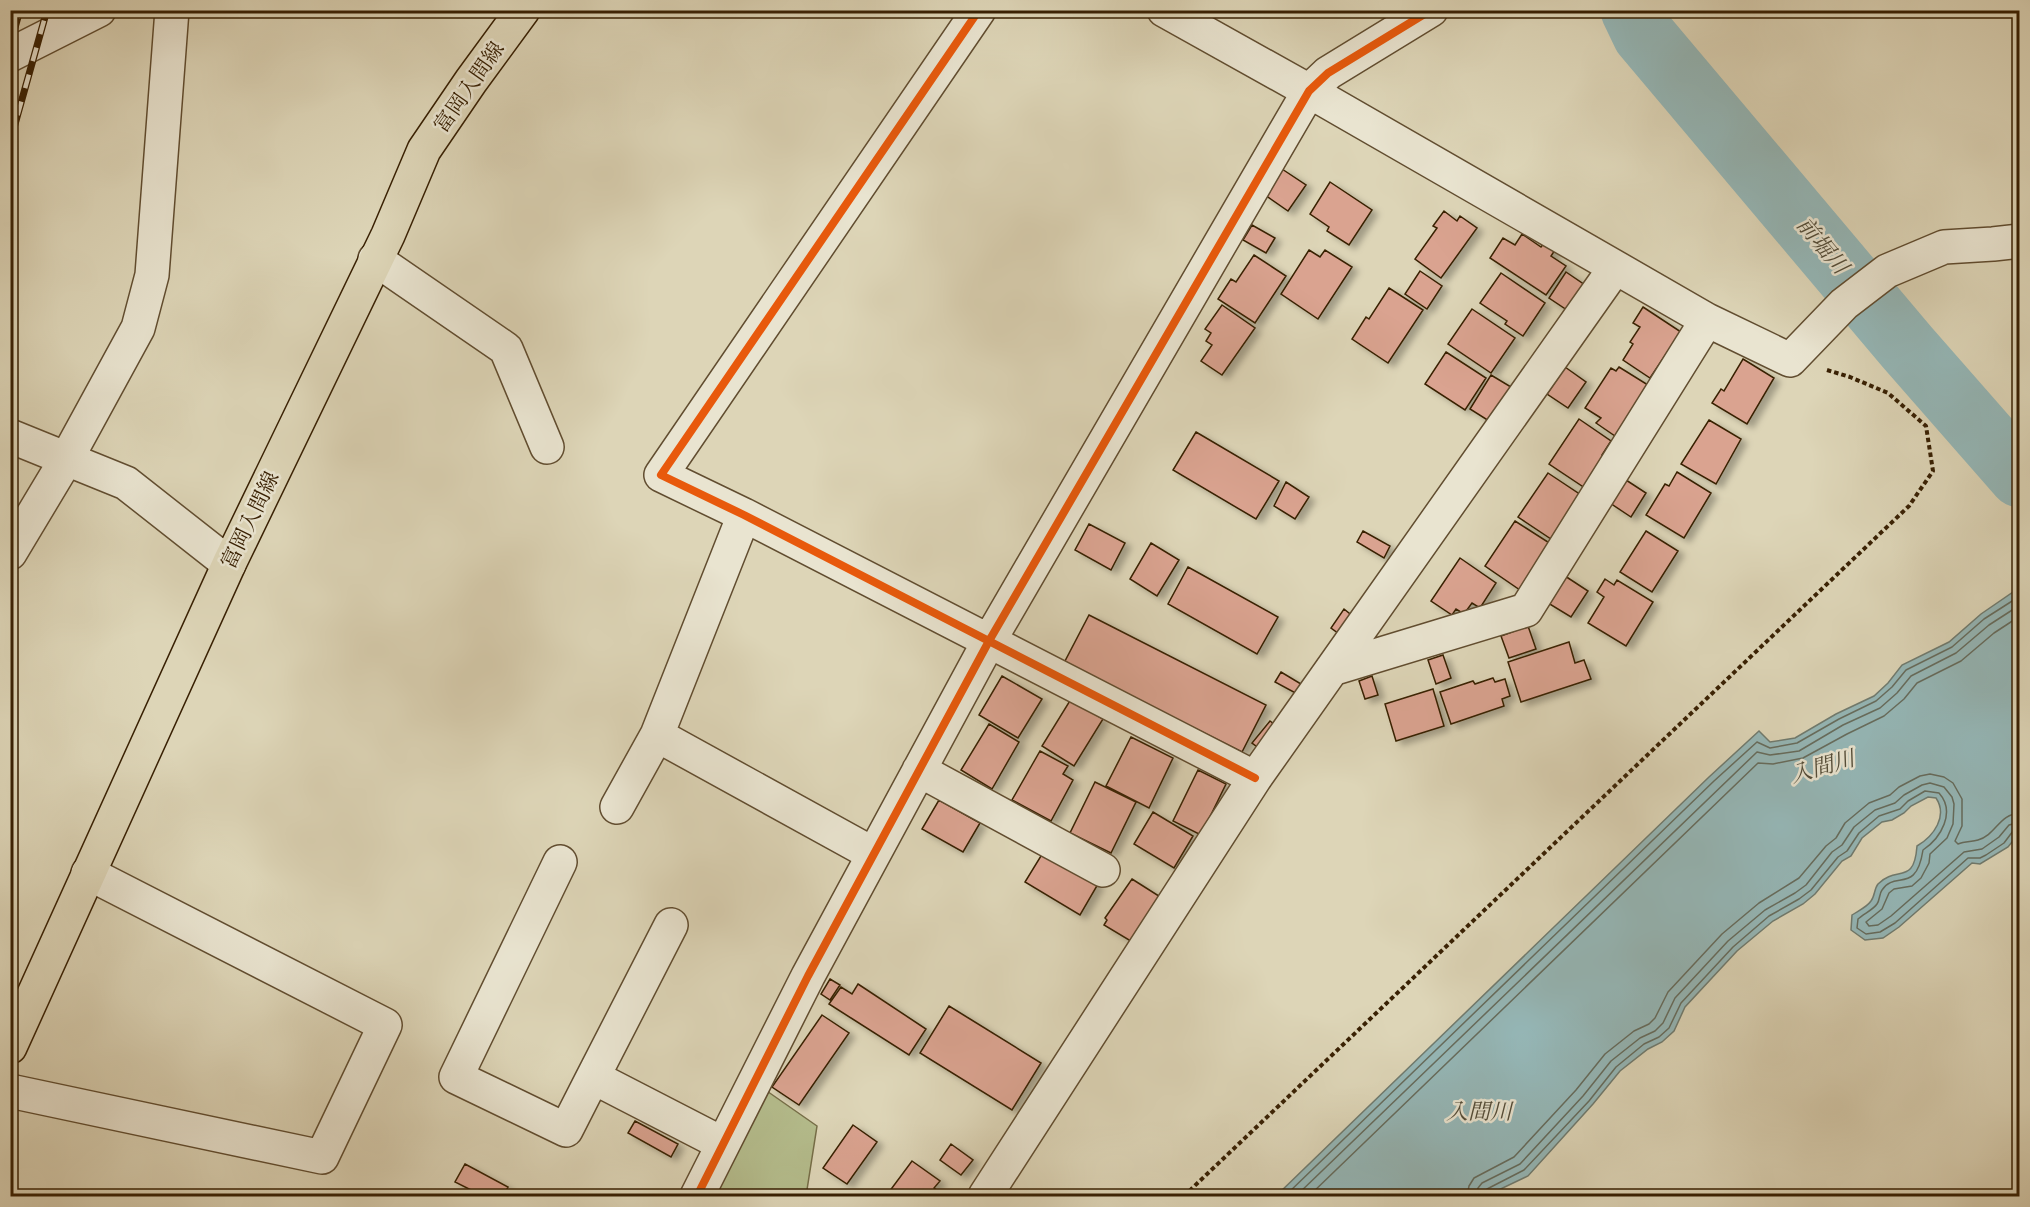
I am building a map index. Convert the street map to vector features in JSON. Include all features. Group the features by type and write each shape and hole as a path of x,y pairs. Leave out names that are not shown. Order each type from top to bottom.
{"main road":[{"name":"富岡入間線","path":"10,1047 229,564 375,259 424,150 523,10"}],"street":[{"path":"10,55 99,10"},
{"path":"10,553 67,458 138,328 152,275 172,10"},
{"path":"979,10 661,475 744,515 1256,778"},
{"path":"1164,10 1707,320 1790,360 1844,304 1887,271 1944,247 2019,241"},
{"path":"697,1197 808,976 989,641 1309,91 1328,73 1431,10"},
{"path":"375,259 506,349 547,447"},
{"path":"985,1197 1256,778 1615,268"},
{"path":"1332,669 1526,610 1707,320"},
{"path":"10,436 126,483 229,564"},
{"path":"617,807 657,735 744,515"},
{"path":"657,735 873,854"},
{"path":"919,770 1103,870"},
{"path":"560,862 456,1077 566,1130 670,926"},
{"path":"10,1091 322,1157 385,1025 88,873"},
{"path":"593,1077 723,1144"}],"path":[{"path":"1184,1197 1909,506 1933,471 1926,426 1888,393 1850,376 1790,360"}],"green space":[{"path":"764,1089 817,1126 806,1196 710,1196"}],"water":[{"name":"入間川","path":"2019,588 2020,832 2008,847 1980,864 1972,863 1899,927 1883,938 1865,940 1851,930 1852,915 1869,903 1878,884 1885,879 1908,871 1912,866 1917,846 1929,837 1937,825 1940,818 1939,805 1936,798 1928,797 1892,820 1882,822 1862,838 1851,856 1842,861 1815,894 1803,904 1773,921 1737,951 1685,1007 1674,1031 1620,1071 1528,1176 1486,1196 1276,1196 1759,731 1770,742 1795,738 1836,714 1874,696 1902,665 1949,642 1981,614"}],"building":[{"path":"1282,169 1306,185 1288,211 1265,195"},
{"path":"1330,182 1372,210 1349,245 1327,231 1329,227 1310,214"},
{"path":"1444,211 1457,221 1460,216 1477,228 1441,278 1415,259 1437,228 1433,226"},
{"path":"1252,225 1275,238 1266,253 1243,240"},
{"path":"1522,234 1541,247 1544,243 1555,250 1551,256 1566,266 1546,295 1490,258 1503,238 1515,245"},
{"path":"1309,250 1320,257 1325,250 1352,267 1318,319 1281,294"},
{"path":"1254,255 1286,276 1255,323 1218,299 1231,279 1236,282"},
{"path":"1420,271 1442,286 1427,309 1405,294"},
{"path":"1566,272 1585,285 1567,310 1549,298"},
{"path":"1501,273 1545,303 1523,336 1505,324 1507,321 1480,303"},
{"path":"1389,288 1423,310 1388,363 1352,339 1366,317 1369,319"},
{"path":"1222,305 1255,328 1222,375 1201,361 1212,345 1206,341 1211,333 1205,329"},
{"path":"1643,307 1681,332 1650,378 1623,360 1633,344 1630,342 1640,327 1633,323"},
{"path":"1472,309 1515,338 1491,373 1448,344"},
{"path":"1446,352 1486,378 1465,410 1425,384"},
{"path":"1743,359 1774,378 1747,424 1712,403 1721,389 1724,391"},
{"path":"1565,367 1586,382 1568,408 1547,394"},
{"path":"1619,367 1648,385 1615,436 1596,423 1601,418 1585,408 1611,368 1616,371"},
{"path":"1491,375 1511,387 1489,421 1470,409"},
{"path":"1579,419 1611,441 1602,455 1606,457 1585,488 1549,464"},
{"path":"1709,420 1741,439 1716,484 1681,464"},
{"path":"1196,432 1279,481 1256,519 1173,470"},
{"path":"1677,472 1711,493 1684,538 1646,515 1665,484 1669,486"},
{"path":"1548,473 1581,495 1551,539 1518,517"},
{"path":"1626,480 1646,493 1631,517 1610,503"},
{"path":"1286,482 1309,497 1295,519 1274,506"},
{"path":"1515,521 1551,544 1520,590 1485,566"},
{"path":"1089,524 1125,543 1111,570 1075,550"},
{"path":"1363,531 1390,546 1384,558 1357,542"},
{"path":"1646,531 1678,551 1652,592 1620,572"},
{"path":"1151,543 1179,560 1157,596 1130,579"},
{"path":"1460,558 1496,583 1480,608 1472,603 1464,614 1456,609 1452,615 1431,601"},
{"path":"1188,567 1278,617 1257,654 1168,604"},
{"path":"1565,576 1588,591 1571,617 1548,603"},
{"path":"1605,579 1614,585 1617,580 1653,602 1626,646 1588,623 1604,597 1597,592"},
{"path":"1344,609 1355,618 1342,636 1331,628"},
{"path":"1089,615 1266,705 1242,752 1064,663"},
{"path":"1528,626 1536,649 1509,658 1501,636"},
{"path":"1569,642 1575,663 1584,660 1591,679 1521,702 1508,662"},
{"path":"1443,655 1451,678 1436,684 1428,660"},
{"path":"1281,672 1306,687 1301,696 1275,682"},
{"path":"1002,676 1042,699 1018,738 979,715"},
{"path":"1372,676 1378,695 1365,699 1359,681"},
{"path":"1493,678 1495,682 1505,679 1510,696 1502,699 1504,706 1451,724 1440,692 1473,681 1475,684"},
{"path":"1433,689 1444,726 1396,741 1385,704"},
{"path":"1071,699 1103,719 1074,766 1042,746"},
{"path":"1270,721 1278,727 1260,749 1252,743"},
{"path":"989,724 1019,742 992,789 961,770"},
{"path":"1131,737 1173,758 1149,808 1106,786"},
{"path":"1040,751 1068,766 1063,774 1073,780 1051,821 1012,800"},
{"path":"1198,770 1226,784 1201,835 1173,821"},
{"path":"1095,782 1136,802 1111,853 1070,833"},
{"path":"939,800 980,823 963,852 922,829"},
{"path":"1153,812 1193,836 1174,868 1134,844"},
{"path":"1044,851 1098,884 1080,915 1025,882"},
{"path":"1132,879 1162,898 1134,943 1104,925 1107,920 1105,918"},
{"path":"830,979 840,985 830,1000 821,994"},
{"path":"858,984 926,1029 909,1055 829,1004 841,987 852,994"},
{"path":"949,1006 1041,1063 1012,1110 920,1053"},
{"path":"822,1015 849,1033 799,1105 772,1087"},
{"path":"635,1121 678,1144 671,1157 628,1133"},
{"path":"853,1125 877,1142 847,1184 823,1168"},
{"path":"951,1144 973,1160 961,1175 940,1160"},
{"path":"912,1161 940,1181 934,1188 940,1192 936,1196 886,1196"},
{"path":"465,1164 508,1187 503,1196 483,1196 455,1182"}],"waterway":[{"name":"前堀川","path":"1632,10 1644,35 1907,347 2020,476"}],"railway":[{"path":"10,45 20,10"},
{"path":"10,142 47,10"}],"cycle path":[{"path":"979,10 661,475 744,515 1255,778"},
{"path":"697,1196 808,976 989,641 1309,91 1328,73 1431,10"}]}
